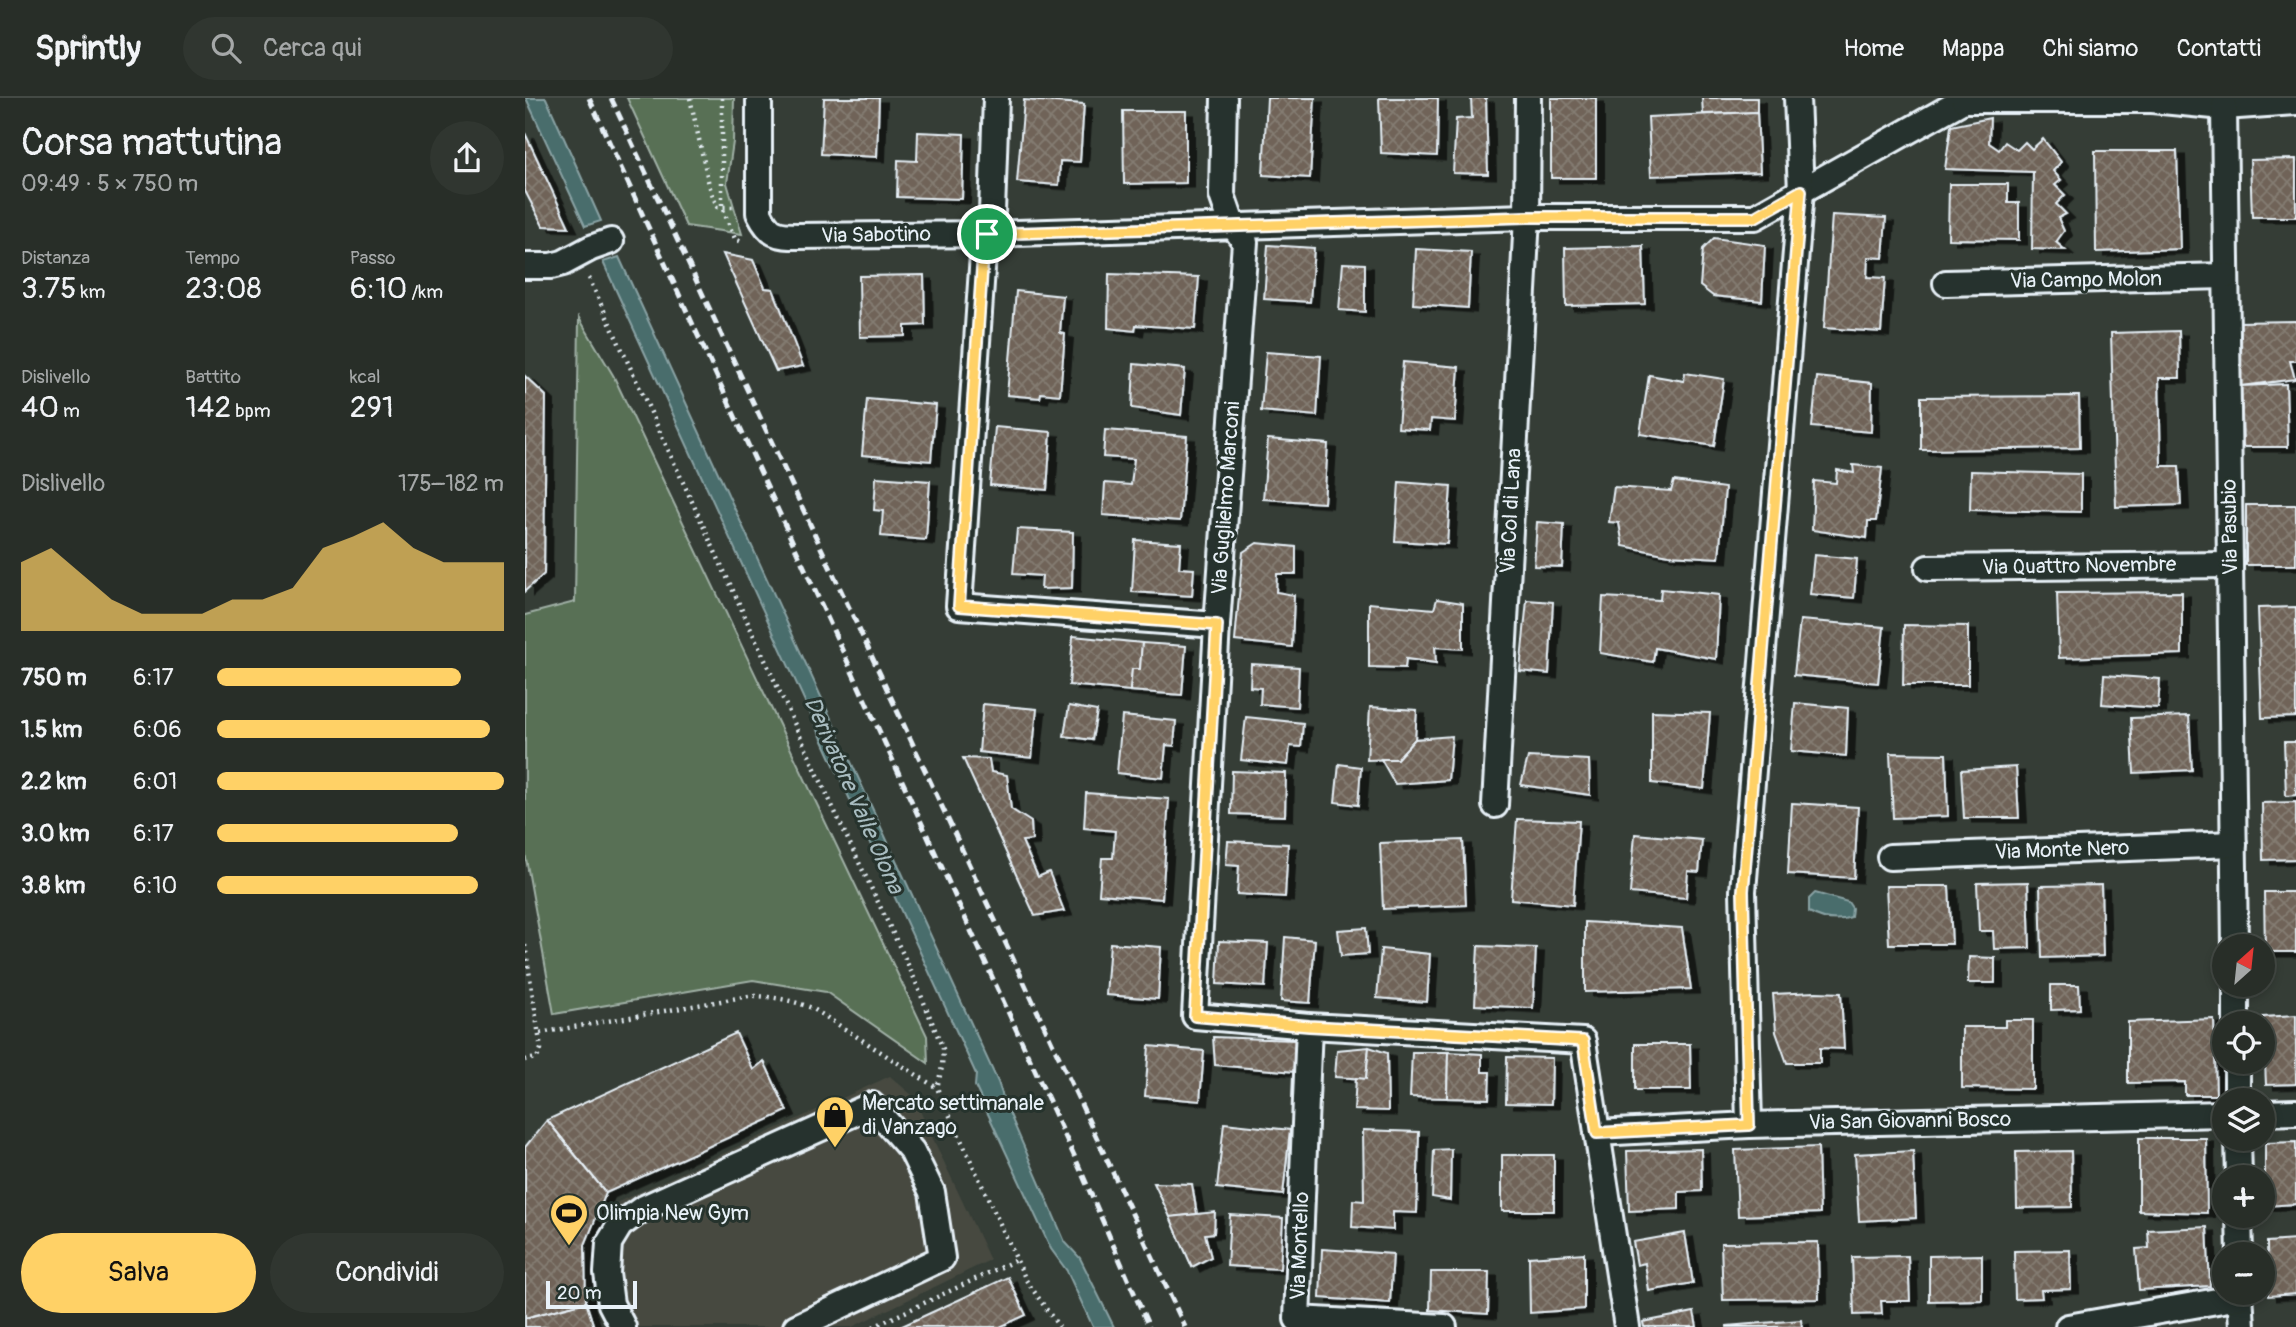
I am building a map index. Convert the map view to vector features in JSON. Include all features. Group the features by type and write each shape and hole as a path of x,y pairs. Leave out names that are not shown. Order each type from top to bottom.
{"street":[{"path":"759,98 759,204"},
{"path":"996,98 992,212 983,254 959,606 1217,625"},
{"name":"Via Guglielmo Marconi","path":"1224,98 1222,195 1232,225 1245,242 1217,625 1195,1016 1309,1026 1583,1041 1597,1133"},
{"name":"Via Col di Lana","path":"1495,805 1527,217 1528,98"},
{"path":"1749,1125 1743,891 1801,191 1797,98"},
{"name":"Via Sabotino","path":"759,204 759,213 767,229 780,236 987,234 1527,217 1755,217 1966,99 2150,99 2224,107 2296,102"},
{"name":"Via Pasubio","path":"2224,107 2235,934"},
{"path":"525,266 551,266 611,242"},
{"name":"Via Campo Molon","path":"1946,284 2226,276"},
{"name":"Via Quattro Novembre","path":"1928,568 2230,565"},
{"name":"Via Monte Nero","path":"1890,857 2234,844"},
{"name":"Via Montello","path":"1309,1026 1297,1319 1444,1327"},
{"path":"623,1327 611,1304 607,1273 609,1242 620,1225 642,1209 872,1105 912,1151 932,1192 942,1258 796,1327"},
{"path":"2275,1113 2296,1112"},
{"name":"Via San Giovanni Bosco","path":"1597,1133 1749,1125 2212,1114"},
{"path":"1597,1133 1627,1327"},
{"path":"2068,1327 2212,1300"},
{"path":"2241,1305 2242,1327"}],"path":[{"path":"690,98 709,185 717,207 759,204"},
{"path":"578,256 842,827 912,972 943,1049 937,1088"},
{"path":"525,945 541,1049 537,1058 525,1060"},
{"path":"873,1327 1016,1260"}],"shaded area":[{"name":"Mercato settimanale di Vanzago","path":"890,1076 913,1096 990,1260 852,1327 609,1327 597,1288 607,1222 618,1202"}],"green space":[{"path":"627,98 734,98 733,142 727,183 742,234 686,226"},
{"path":"579,318 613,375 927,1036 928,1063 826,992 753,980 554,1014 525,853 525,615 575,602"}],"water":[{"path":"526,98 546,98 601,221 585,226"},
{"name":"Derivatore Valle Olona","path":"619,257 998,1082 1065,1242 1080,1258 1114,1327 1093,1327 1067,1271 1051,1249 975,1086 976,1074 603,262"},
{"path":"1815,893 1848,902 1852,908 1851,917 1830,919 1809,912 1809,899"}],"building":[{"path":"824,98 879,98 877,157 821,154"},
{"path":"1267,98 1315,98 1310,178 1263,175"},
{"path":"1379,98 1438,98 1437,156 1381,153"},
{"path":"1471,98 1486,98 1488,174 1453,173 1456,119 1472,118"},
{"path":"1551,98 1596,98 1596,178 1551,178"},
{"path":"1702,98 1757,98 1757,112 1703,114"},
{"path":"1024,100 1084,104 1080,162 1060,161 1059,185 1017,182"},
{"path":"1123,111 1186,111 1186,183 1124,184"},
{"path":"1757,112 1760,172 1651,176 1648,117"},
{"path":"1990,118 1989,143 1999,150 2005,142 2017,150 2025,142 2032,149 2043,139 2061,162 2053,171 2061,180 2055,185 2065,195 2056,204 2066,214 2058,218 2064,231 2056,242 2065,250 2032,249 2033,172 1945,169 1951,126"},
{"path":"918,132 964,134 962,199 897,197 898,160 917,161"},
{"path":"525,133 569,227 543,226 525,191"},
{"path":"2095,151 2177,151 2180,249 2096,252"},
{"path":"2296,159 2296,217 2252,217 2250,160"},
{"path":"1949,184 2008,184 2008,203 2019,203 2019,240 1948,239"},
{"path":"1832,215 1886,218 1883,258 1868,257 1867,277 1885,278 1881,332 1824,328"},
{"path":"1714,238 1765,245 1762,301 1713,296 1700,286 1703,249"},
{"path":"1268,245 1314,248 1310,302 1264,299"},
{"path":"1643,246 1645,304 1566,306 1565,248"},
{"path":"1416,249 1471,252 1468,308 1413,304"},
{"path":"723,254 753,260 765,288 773,289 803,366 776,371"},
{"path":"1343,263 1365,264 1365,312 1339,310"},
{"path":"1109,274 1199,277 1195,329 1136,325 1135,331 1108,328"},
{"path":"924,275 925,325 905,326 905,336 860,337 859,276"},
{"path":"1016,291 1063,296 1060,333 1065,334 1060,395 1041,393 1040,398 1007,395"},
{"path":"2296,321 2296,361 2290,361 2295,379 2241,386 2237,322"},
{"path":"2179,331 2180,378 2159,378 2161,466 2179,466 2181,505 2116,507 2111,333"},
{"path":"1266,352 1321,356 1317,416 1261,411"},
{"path":"1403,362 1459,367 1455,421 1431,419 1430,430 1398,428"},
{"path":"1134,364 1185,369 1181,415 1132,408"},
{"path":"1685,373 1724,379 1714,446 1640,434 1649,375 1684,381"},
{"path":"525,376 546,396 544,574 525,591"},
{"path":"1817,377 1872,383 1871,432 1812,427"},
{"path":"2286,384 2288,447 2243,447 2241,386"},
{"path":"2079,396 2080,448 1921,450 1921,397"},
{"path":"867,399 936,405 931,461 862,455"},
{"path":"995,427 1051,432 1047,490 990,485"},
{"path":"1105,430 1187,436 1180,521 1103,515 1105,483 1131,485 1134,459 1103,457"},
{"path":"1268,439 1328,444 1324,503 1263,499"},
{"path":"1853,465 1882,468 1876,521 1868,521 1867,538 1812,530 1814,481 1836,483 1837,470 1854,473"},
{"path":"1971,471 2081,474 2081,512 1970,510"},
{"path":"876,477 930,481 926,540 881,536 883,511 874,510"},
{"path":"1674,481 1725,488 1719,558 1669,555 1623,546 1619,523 1609,522 1614,487 1671,491"},
{"path":"1399,482 1451,486 1447,544 1395,541"},
{"path":"2246,505 2296,505 2296,565 2246,565"},
{"path":"1537,522 1564,524 1562,567 1534,566"},
{"path":"1017,529 1073,532 1072,588 1041,589 1042,576 1013,574"},
{"path":"1135,540 1181,543 1179,568 1194,569 1192,596 1132,592"},
{"path":"1257,543 1296,547 1296,574 1277,574 1276,592 1294,595 1292,647 1235,641 1243,552"},
{"path":"1814,555 1857,559 1854,598 1810,594"},
{"path":"1661,589 1719,595 1716,659 1655,648 1653,662 1600,653 1603,597 1660,600"},
{"path":"2182,592 2182,654 2059,658 2057,593"},
{"path":"1437,599 1463,603 1463,649 1435,647 1436,663 1406,659 1405,668 1369,667 1369,603 1434,609"},
{"path":"1527,600 1553,602 1549,674 1520,671"},
{"path":"2296,607 2296,717 2262,718 2258,608"},
{"path":"1800,620 1884,627 1878,683 1794,675"},
{"path":"1904,625 1968,626 1968,685 1903,685"},
{"path":"1073,636 1142,643 1140,669 1132,669 1130,691 1069,685"},
{"path":"1142,643 1186,646 1182,695 1130,691 1132,669 1140,669"},
{"path":"1251,664 1299,667 1297,707 1260,704 1261,688 1250,687"},
{"path":"2104,675 2160,679 2158,708 2102,704"},
{"path":"1795,703 1848,708 1846,756 1791,751"},
{"path":"983,704 1037,709 1032,758 979,752"},
{"path":"1069,706 1097,711 1092,740 1064,736"},
{"path":"1370,707 1417,710 1415,739 1397,759 1367,760"},
{"path":"1652,711 1710,713 1704,789 1652,783"},
{"path":"1122,716 1176,721 1174,746 1166,745 1163,778 1117,773"},
{"path":"2189,716 2192,770 2134,773 2131,718"},
{"path":"1246,717 1303,723 1301,747 1290,746 1288,765 1241,760"},
{"path":"1452,736 1448,780 1395,784 1381,759 1397,759 1415,739"},
{"path":"2284,742 2296,742 2296,795 2286,796"},
{"path":"1890,753 1946,754 1948,816 1893,818"},
{"path":"1528,757 1589,760 1590,795 1521,785"},
{"path":"963,758 989,759 991,772 1007,775 1011,809 1031,822 1032,840 1022,841 1038,877 1049,872 1064,911 1035,916"},
{"path":"1339,764 1361,767 1358,805 1335,802"},
{"path":"2016,767 2019,818 1964,818 1961,770"},
{"path":"1232,771 1286,773 1285,816 1231,814"},
{"path":"1086,793 1169,799 1162,899 1099,894 1102,858 1113,858 1115,831 1084,828"},
{"path":"2296,802 2296,859 2263,860 2262,803"},
{"path":"1792,803 1858,807 1854,878 1788,874"},
{"path":"1517,819 1579,821 1573,905 1511,899"},
{"path":"1635,834 1702,840 1699,872 1688,871 1686,898 1630,893"},
{"path":"1463,840 1466,905 1383,909 1380,843"},
{"path":"1228,841 1288,844 1285,897 1237,894 1239,866 1226,865"},
{"path":"2028,882 2030,948 1994,949 1993,931 1979,931 1977,883"},
{"path":"2101,885 2103,956 2042,958 2040,886"},
{"path":"1886,886 1949,886 1952,944 1889,944"},
{"path":"2264,892 2296,892 2296,952 2275,952 2275,934 2265,934"},
{"path":"1585,922 1682,928 1691,989 1585,992"},
{"path":"1366,928 1368,954 1341,956 1338,930"},
{"path":"1285,937 1315,940 1310,1003 1281,1001"},
{"path":"1219,941 1268,943 1265,987 1217,984"},
{"path":"1110,943 1161,947 1158,999 1106,995"},
{"path":"1478,946 1536,948 1533,1008 1475,1005"},
{"path":"1381,949 1430,954 1427,1002 1377,998"},
{"path":"1969,957 1995,958 1995,983 1968,983"},
{"path":"2051,985 2079,985 2080,1009 2051,1010"},
{"path":"1841,993 1844,1049 1820,1048 1820,1063 1787,1063 1776,1032 1773,994"},
{"path":"2296,1015 2296,1084 2266,1085 2266,1074 2275,1074 2275,1016"},
{"path":"2212,1019 2212,1074 2215,1074 2216,1088 2212,1088 2212,1095 2185,1095 2185,1082 2128,1083 2128,1022"},
{"path":"2005,1020 2033,1020 2033,1089 1962,1088 1962,1027 2005,1027"},
{"path":"736,1033 753,1070 764,1061 787,1111 606,1193 547,1120"},
{"path":"1213,1037 1296,1040 1295,1072 1215,1065"},
{"path":"1635,1044 1690,1044 1691,1090 1635,1090"},
{"path":"1149,1046 1204,1051 1200,1101 1145,1096"},
{"path":"1369,1047 1366,1079 1335,1077 1337,1050"},
{"path":"1369,1047 1387,1053 1388,1111 1354,1110 1356,1078 1366,1079"},
{"path":"1412,1052 1448,1052 1447,1098 1410,1097"},
{"path":"1448,1052 1482,1054 1482,1072 1490,1072 1489,1099 1447,1098"},
{"path":"1507,1057 1552,1058 1551,1104 1506,1103"},
{"path":"547,1120 606,1193 585,1245 586,1302 525,1318 525,1147"},
{"path":"1224,1123 1290,1130 1283,1195 1217,1188"},
{"path":"1363,1130 1419,1132 1417,1213 1393,1212 1393,1230 1352,1227 1353,1200 1364,1201"},
{"path":"2139,1138 2206,1138 2207,1213 2139,1211"},
{"path":"2296,1142 2296,1204 2275,1205 2275,1165 2265,1165 2265,1151 2275,1151 2275,1143"},
{"path":"1818,1147 1820,1213 1738,1216 1735,1150"},
{"path":"1451,1149 1450,1200 1432,1197 1434,1150"},
{"path":"1701,1149 1702,1191 1679,1192 1679,1209 1629,1211 1627,1151"},
{"path":"1913,1151 1916,1218 1859,1221 1855,1154"},
{"path":"2071,1151 2072,1207 2017,1208 2016,1152"},
{"path":"1502,1155 1554,1155 1554,1211 1502,1211"},
{"path":"1154,1183 1192,1184 1197,1214 1170,1217"},
{"path":"1215,1212 1214,1233 1205,1234 1211,1257 1192,1267 1170,1217"},
{"path":"1230,1215 1283,1218 1280,1269 1227,1266"},
{"path":"2207,1227 2210,1286 2139,1290 2136,1249 2149,1248 2148,1230"},
{"path":"1685,1233 1693,1283 1649,1291 1645,1263 1637,1265 1633,1242"},
{"path":"2296,1240 2296,1294 2275,1296 2275,1242 2267,1242"},
{"path":"1818,1242 1819,1299 1723,1300 1721,1243"},
{"path":"1322,1249 1393,1254 1390,1303 1320,1298"},
{"path":"2070,1250 2071,1289 2041,1290 2042,1298 2015,1299 2014,1251"},
{"path":"1584,1253 1584,1309 1530,1313 1529,1257"},
{"path":"1982,1255 1982,1300 1929,1301 1929,1256"},
{"path":"1908,1256 1910,1301 1881,1301 1882,1314 1854,1315 1852,1257"},
{"path":"1431,1272 1489,1272 1488,1314 1430,1310"},
{"path":"1008,1277 1026,1315 1000,1327 900,1327"},
{"path":"586,1302 594,1327 525,1327 525,1318"},
{"path":"1694,1312 1697,1327 1644,1327 1643,1322"},
{"path":"1801,1320 1802,1327 1727,1327 1727,1326"}],"railway":[{"path":"589,98 1077,1162 1149,1327"},
{"path":"611,98 1185,1327"}],"place":[{"name":"Mercato settimanale di Vanzago","path":"835,1149"},
{"name":"Olimpia New Gym","path":"569,1247"}],"route":[{"path":"1801,191 1743,891 1749,1125 1597,1133 1583,1041 1309,1026 1195,1016 1217,625 959,606 983,254 987,234 1527,217 1755,217 1801,191"}]}
